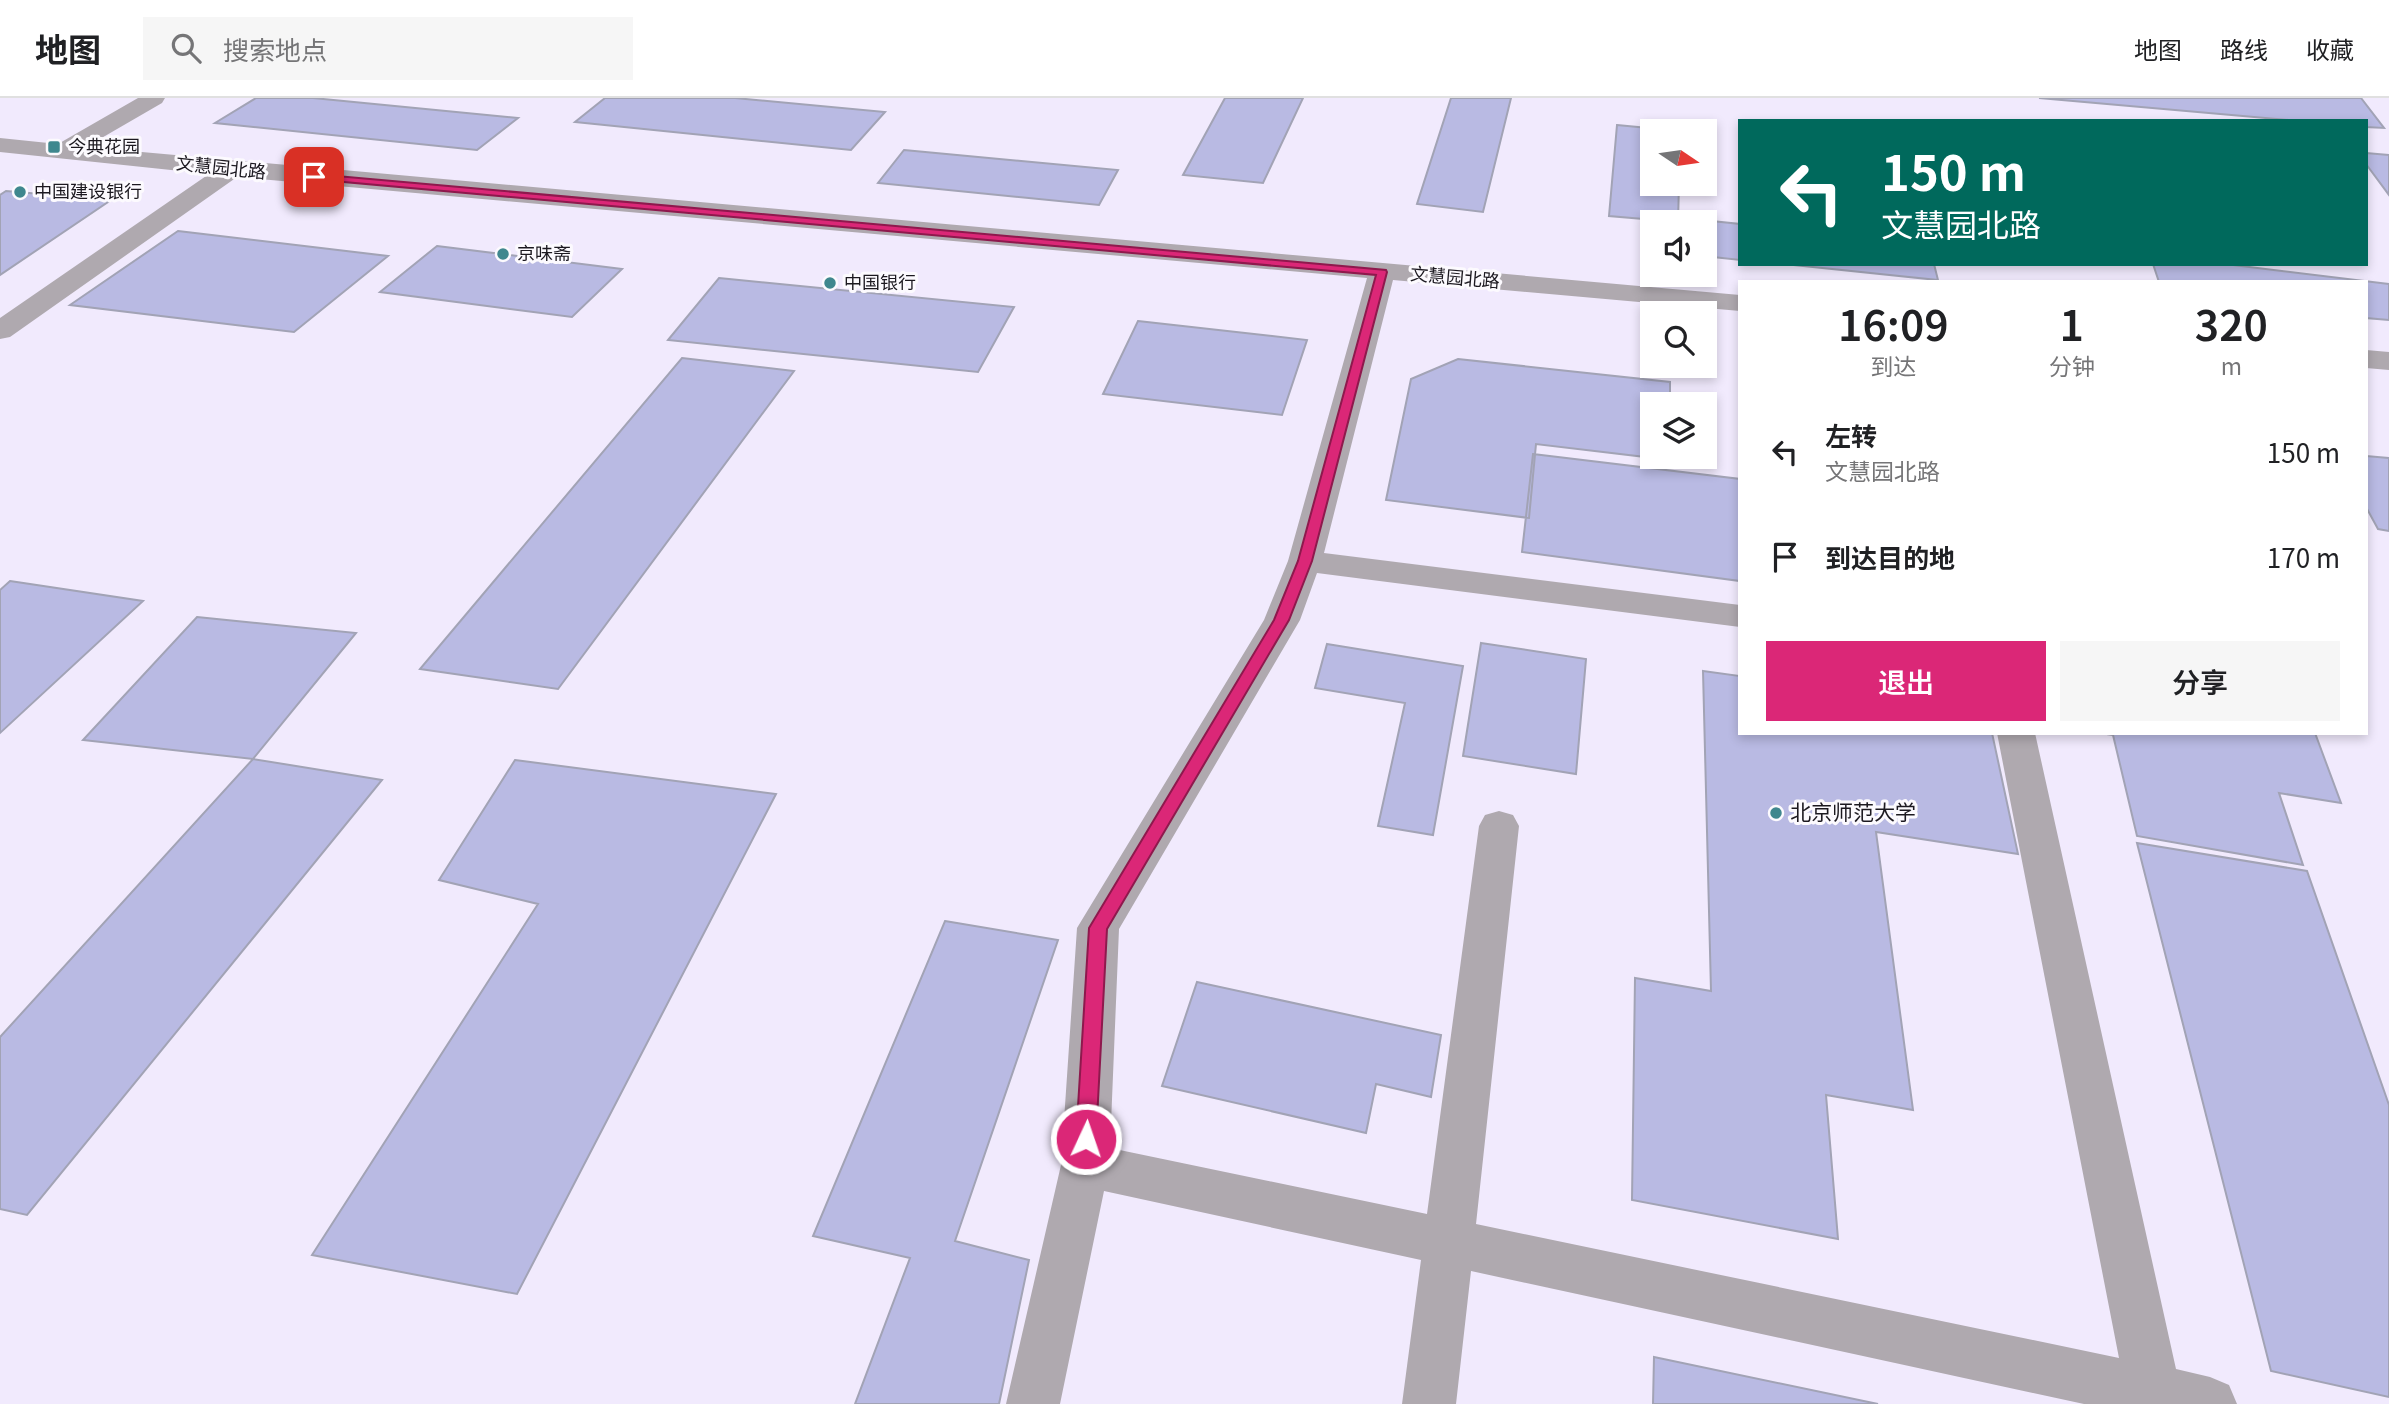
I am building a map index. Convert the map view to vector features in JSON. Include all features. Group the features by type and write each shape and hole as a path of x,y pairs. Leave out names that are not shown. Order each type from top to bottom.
{"street":[{"path":"61,152 154,98"},
{"name":"文慧园北路","path":"0,145 232,169 1738,303"},
{"path":"0,331 232,169"},
{"path":"1033,1404 1084,1165 1098,928 1282,620 1305,561 1382,272"},
{"path":"2368,359 2389,360"},
{"path":"1305,561 1738,616"},
{"path":"2016,735 2155,1398"},
{"path":"1429,1404 1499,825"},
{"path":"1084,1165 2155,1398 2210,1404"}],"building":[{"path":"256,98 313,98 518,118 477,150 215,123"},
{"path":"605,98 735,98 885,112 851,150 575,122"},
{"path":"1225,98 1303,98 1263,183 1183,175"},
{"path":"1451,98 1511,98 1483,212 1417,204"},
{"path":"2039,98 2361,98 2384,128 2368,127 2368,119 2276,119"},
{"path":"1617,125 1640,127 1640,196 1679,196 1678,210 1640,210 1640,219 1609,216"},
{"path":"904,150 1118,170 1099,205 878,183"},
{"path":"2368,153 2389,155 2389,195 2368,167"},
{"path":"6,191 111,200 0,275 0,195"},
{"path":"1717,222 1738,224 1738,260 1717,257"},
{"path":"178,231 388,256 294,332 70,305"},
{"path":"437,246 622,269 572,317 380,292"},
{"path":"1803,266 1934,266 1938,280"},
{"path":"2154,266 2241,266 2356,280 2158,280"},
{"path":"719,278 1014,307 978,372 668,340"},
{"path":"2368,281 2389,284 2389,320 2368,318"},
{"path":"1138,321 1307,340 1282,415 1103,394"},
{"path":"682,358 794,371 558,689 420,669"},
{"path":"1458,359 1670,382 1670,392 1640,392 1640,456 1536,444 1529,518 1386,500 1411,379"},
{"path":"1533,454 1738,479 1738,581 1522,552"},
{"path":"2368,456 2389,458 2389,531 2378,529 2368,511"},
{"path":"10,581 143,601 0,733 0,590"},
{"path":"197,617 356,633 253,759 83,740"},
{"path":"1481,643 1586,659 1576,774 1463,756"},
{"path":"1327,644 1463,666 1433,835 1378,826 1405,703 1315,688"},
{"path":"1703,671 1738,676 1738,735 1992,735 2018,854 1876,832 1913,1110 1826,1095 1838,1239 1632,1200 1635,978 1711,991"},
{"path":"2113,735 2316,735 2341,803 2279,793 2303,865 2137,836"},
{"path":"253,759 382,780 27,1215 0,1209 0,1037"},
{"path":"515,760 776,794 517,1294 312,1255 538,904 439,880"},
{"path":"2137,843 2307,871 2389,1105 2389,1397 2271,1371"},
{"path":"945,921 1058,940 955,1241 1029,1260 999,1404 855,1404 910,1258 813,1236"},
{"path":"1197,982 1441,1035 1431,1097 1376,1084 1366,1133 1162,1086"},
{"path":"1654,1357 1878,1404 1653,1404"}],"place":[{"name":"今典花园","path":"54,147"},
{"name":"中国建设银行","path":"20,192"},
{"name":"京味斋","path":"503,254"},
{"name":"中国银行","path":"830,283"},
{"name":"北京师范大学","path":"1776,813"}],"route":[{"path":"314,177 1382,272 1305,561 1282,620 1098,928 1086,1139"}]}
